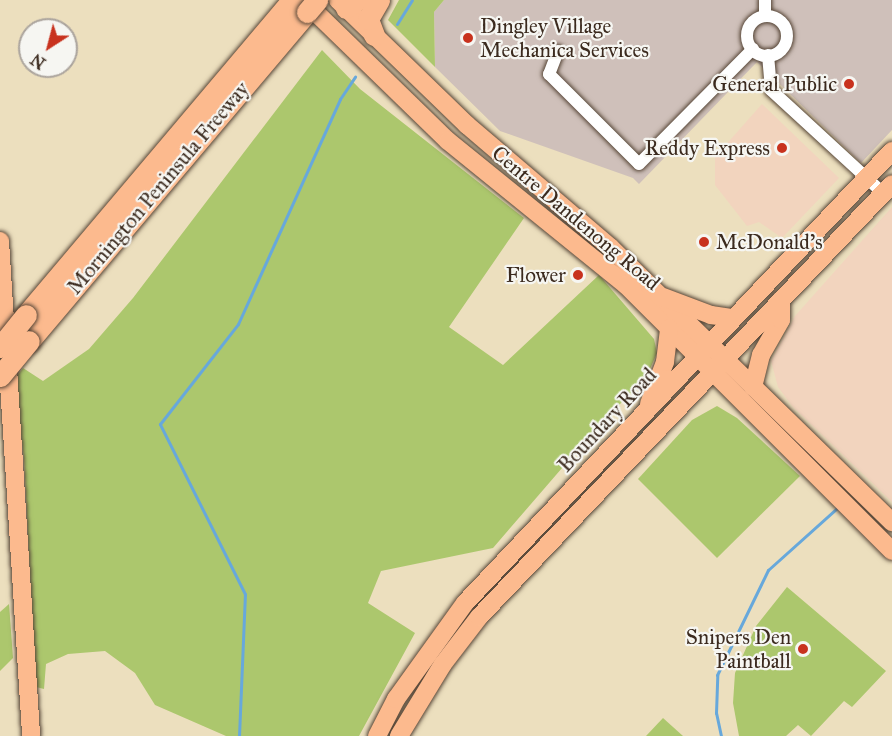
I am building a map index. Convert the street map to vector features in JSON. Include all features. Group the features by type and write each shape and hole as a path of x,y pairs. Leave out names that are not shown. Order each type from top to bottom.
{"highway":[{"path":"374,35 368,21 379,0"},
{"name":"Mornington Peninsula Freeway","path":"0,347 26,315 306,4"},
{"name":"Mornington Peninsula Freeway","path":"0,376 306,4"}],"main road":[{"name":"Centre Dandenong Road","path":"347,3 374,35 467,125 576,216 660,297 675,326"},
{"path":"306,4 331,11 347,3"},
{"name":"Centre Dandenong Road","path":"306,4 448,141 597,260 703,351 892,551"},
{"name":"Boundary Road","path":"377,736 396,699 465,603 892,151"},
{"path":"839,207 884,192"},
{"name":"Boundary Road","path":"399,736 443,664 479,618 884,192"},
{"path":"0,241 31,736"},
{"path":"660,297 711,315 733,318"},
{"path":"753,387 761,355 781,320 781,300"},
{"path":"648,409 675,326"},
{"name":"Centre Dandenong Road","path":"719,366 753,387 892,522"}],"street":[{"path":"765,0 765,16"},
{"path":"753,50 748,30 765,16"},
{"path":"753,50 768,56 781,50 787,37 783,24 765,16"},
{"path":"558,51 549,74 639,164 753,50"},
{"path":"768,56 771,90 865,180 884,192"}],"shaded area":[{"path":"444,0 892,0 892,130 861,163 757,62 639,184 633,178 500,131 435,67 434,12"},
{"path":"762,104 839,178 782,238 759,222 747,226 715,185 715,157"},
{"path":"892,207 892,502 792,406 778,387 771,361 795,316"}],"green space":[{"path":"399,0 444,0 434,12 435,67 388,20"},
{"path":"322,50 360,89 524,218 449,327 503,365 599,275 654,339 657,353 646,378 600,424 493,548 381,571 368,603 415,633 359,736 226,736 155,705 135,673 105,651 68,654 46,664 44,689 36,687 24,458 14,380 23,368 43,381 89,349 133,298"},
{"path":"717,406 737,418 800,476 717,558 638,479 692,420"},
{"name":"Snipers Den Paintball","path":"787,587 886,671 852,707 844,701 811,736 798,725 786,736 739,736 733,703 735,673 756,626"},
{"path":"9,604 13,658 0,671 0,612"},
{"name":"Snipers Den Paintball","path":"663,718 683,736 646,736"}],"waterway":[{"path":"397,24 412,0"},
{"path":"239,736 245,594 160,424 238,324 340,99 355,77"},
{"path":"721,736 716,713 717,675 768,570 837,508"}],"place":[{"name":"Dingley Village Mechanica Services","path":"468,38"},
{"name":"General Public","path":"849,84"},
{"name":"Reddy Express","path":"782,148"},
{"name":"McDonald's","path":"704,242"},
{"name":"Flower","path":"578,275"},
{"name":"Snipers Den Paintball","path":"803,649"}]}
